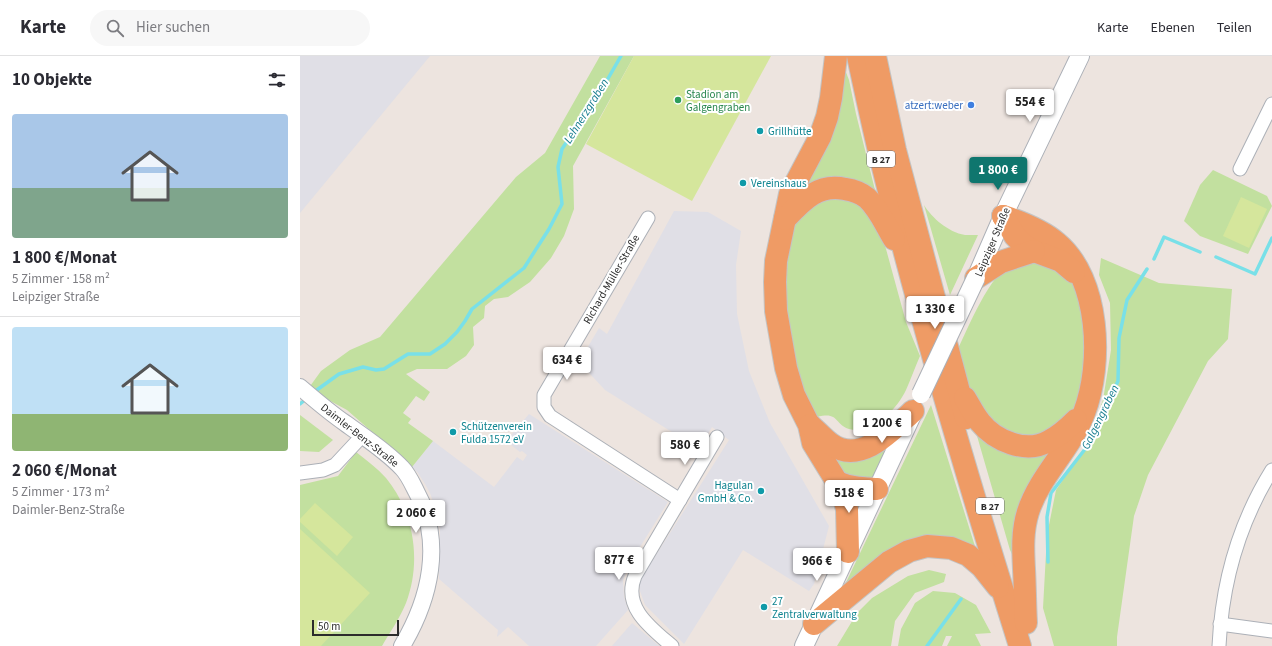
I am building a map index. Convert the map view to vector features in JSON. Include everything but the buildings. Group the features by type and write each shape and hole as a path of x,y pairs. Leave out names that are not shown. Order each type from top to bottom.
{"highway":[{"path":"836,56 827,117 820,138 790,194 776,261 775,282 776,311 786,368 794,395 837,482 847,509 848,552"},
{"name":"B 27","path":"858,56 879,154 907,262 971,488 1020,646"},
{"name":"B 27","path":"875,56 895,150 958,387 976,461 1033,646"},
{"path":"785,219 802,201 811,194 823,189 837,187 853,191 867,198 876,209 907,262"},
{"path":"1003,216 1015,236 1024,245 1034,251 1061,261 1082,278"},
{"path":"1003,216 1025,224 1056,242 1068,255 1082,278 1090,297 1094,324 1095,357 1091,385 1084,412 1072,438 1037,491 1028,512 1023,535 1026,623"},
{"path":"979,272 1001,262 1034,251"},
{"path":"958,387 980,422 994,436 1011,443 1029,446 1048,442 1065,431 1084,412"},
{"path":"812,429 831,444 839,448 852,451 863,449 874,445 917,402"},
{"path":"837,482 856,488 877,489"},
{"path":"814,624 889,562 909,551 927,546 951,548 968,555 982,567 1004,595"}],"main road":[{"name":"Leipziger Straße","path":"804,646 979,272 1003,216 1080,56"}],"street":[{"path":"1240,169 1272,104"},
{"name":"Richard-Müller-Straße","path":"648,218 544,394 544,407 550,416 680,500"},
{"name":"Daimler-Benz-Straße","path":"301,388 395,461 403,470 419,497 426,514 430,533 431,565 426,592 413,627 402,646"},
{"path":"300,473 323,470 336,465 363,435"},
{"path":"672,646 645,622 636,610 631,585 717,437"},
{"path":"1219,646 1221,611 1229,567 1245,521 1261,487 1272,470"},
{"path":"1220,624 1272,630"}],"shaded area":[{"path":"300,56 430,56 300,213"},
{"path":"674,211 708,212 741,231 736,265 737,314 749,371 770,423 829,526 814,584 809,591 743,550 684,644 645,605 640,591 640,582 729,440 712,427 699,449 605,390 579,362 599,328 607,334"},
{"path":"529,414 668,502 630,563 623,580 624,597 628,610 596,646 529,646 508,627 497,637 498,630 439,579 440,530 437,513 430,493 418,473 412,467 433,441 494,487 517,457 523,461 527,455 522,451 520,452 506,441"},
{"path":"632,623 658,645 660,646 612,646"}],"green space":[{"path":"600,56 634,56 573,166 574,209 564,236 551,258 530,282 508,297 494,299 485,306 484,318 473,327 474,345 466,356 447,369 417,369 406,374 430,392 424,401 416,396 403,413 411,419 408,423 433,441 412,467 347,410 308,389 321,371 350,350 380,337 516,177 545,153"},
{"name":"Stadion am Galgengraben","path":"634,56 771,56 692,201 586,144"},
{"path":"844,67 849,80 877,198 797,192"},
{"path":"1213,170 1267,196 1272,206 1248,254 1200,236 1184,221 1200,185"},
{"path":"826,196 854,198 879,229 906,322 920,356 906,390 897,405 883,419 866,429 849,429 844,427 833,417 817,417 807,402 796,373 782,295 788,245 796,219"},
{"path":"1241,197 1267,209 1249,248 1223,236"},
{"path":"924,205 931,215 947,228 965,235 978,235 950,295"},
{"path":"1101,258 1159,283 1232,289 1228,339 1208,361 1148,475 1134,516 1117,646 1054,646 1043,608 1047,535 1056,490 1087,445 1103,400 1111,350 1110,303 1099,275"},
{"path":"1047,260 1075,285 1082,299 1089,349 1077,402 1068,417 1044,436 1008,437 974,403 957,351 980,302 1004,269 1016,262"},
{"path":"931,405 978,556 937,540 839,597"},
{"path":"300,415 333,440 319,452 300,451"},
{"path":"975,429 983,433 1057,439 1015,554 1012,554 1010,550"},
{"path":"821,441 886,448 873,481 841,473"},
{"path":"356,452 386,478 396,491 403,506 409,521 414,554 414,571 411,587 404,609 382,646 300,646 300,485 338,476"},
{"path":"315,503 353,537 337,556 300,522 300,519"},
{"path":"300,529 370,593 321,646 300,646"},
{"path":"929,570 946,574 944,582 915,593 895,621 891,646 837,646 857,613 872,598 908,576"},
{"path":"933,591 955,593 976,605 991,633 975,634 981,646 947,646 952,636 946,636 942,646 898,646 901,629 915,603"}],"waterway":[{"name":"Lehnerzgraben","path":"314,392 339,374 363,367 376,370 384,369 408,354 430,354 445,344 457,332 472,309 524,268 549,229 562,204 558,167 562,149 602,89 621,56"},
{"name":"Galgengraben","path":"1154,259 1164,237 1200,252"},
{"name":"Galgengraben","path":"1216,257 1255,274 1272,238"},
{"name":"Galgengraben","path":"1048,562 1047,517 1051,493 1089,444 1118,381 1119,338 1127,300 1147,269"},
{"name":"Lehnerzgraben","path":"300,404 306,399"},
{"name":"Galgengraben","path":"927,646 961,599"}],"place":[{"name":"Stadion am Galgengraben","path":"678,100"},
{"name":"atzert:weber","path":"971,105"},
{"name":"Grillhütte","path":"760,131"},
{"name":"Vereinshaus","path":"743,183"},
{"name":"Schützenverein Fulda 1572 eV","path":"453,432"},
{"name":"Hagulan GmbH & Co.","path":"761,491"},
{"name":"27 Zentralverwaltung","path":"764,607"}]}
